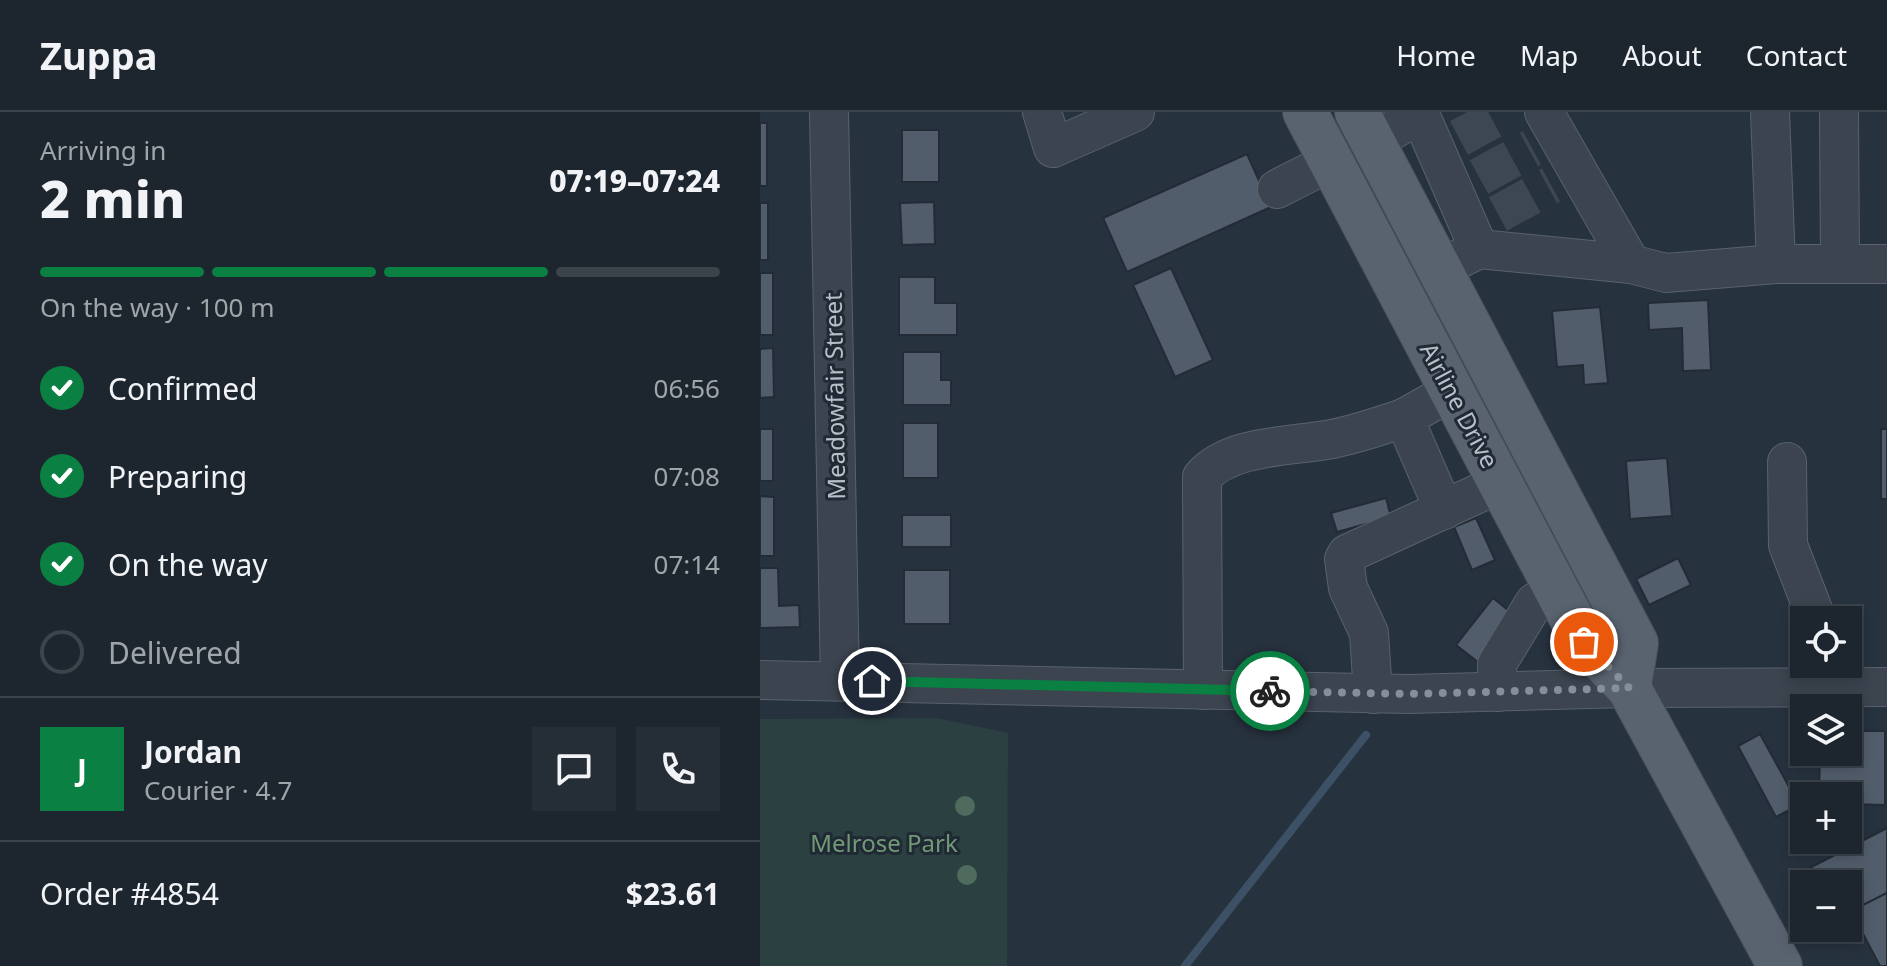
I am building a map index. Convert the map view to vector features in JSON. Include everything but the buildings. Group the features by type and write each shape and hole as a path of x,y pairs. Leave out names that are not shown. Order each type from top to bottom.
{"main road":[{"name":"Airline Drive","path":"1305,112 1584,642 1629,688 1780,966"},
{"name":"Airline Drive","path":"1364,127 1636,643 1629,688"},
{"path":"1330,162 1364,127"}],"street":[{"name":"Meadowfair Street","path":"829,112 840,680"},
{"path":"1042,112 1053,148 1135,112"},
{"path":"1770,112 1776,264"},
{"path":"1839,112 1840,264"},
{"path":"1364,127 1422,113 1447,145 1466,183 1483,231"},
{"path":"1545,132 1564,178 1631,264"},
{"path":"1277,189 1330,162"},
{"path":"1483,231 1666,273 1776,264 1887,264"},
{"path":"1440,268 1483,231"},
{"path":"1203,690 1202,477 1218,463 1234,456 1333,439 1404,418 1452,391"},
{"path":"1404,418 1444,510"},
{"path":"1787,462 1788,545 1812,606"},
{"path":"1373,694 1369,633 1348,588 1344,559 1347,554 1501,483"},
{"path":"1498,692 1497,664 1534,603 1556,588"},
{"path":"760,680 1373,694 1629,688 1790,678"},
{"path":"1832,678 1887,687"}],"green space":[{"name":"Melrose Park","path":"937,718 1008,733 1007,966 760,966 760,719"}],"waterway":[{"path":"1185,966 1366,735"}],"tunnel":[{"path":"1459,138 1507,112"},
{"path":"1479,177 1532,148"},
{"path":"1498,214 1551,185"}],"way so far":[{"path":"1270,691 1409,694 1629,688 1584,642"}],"route":[{"path":"872,681 1270,691"}]}
